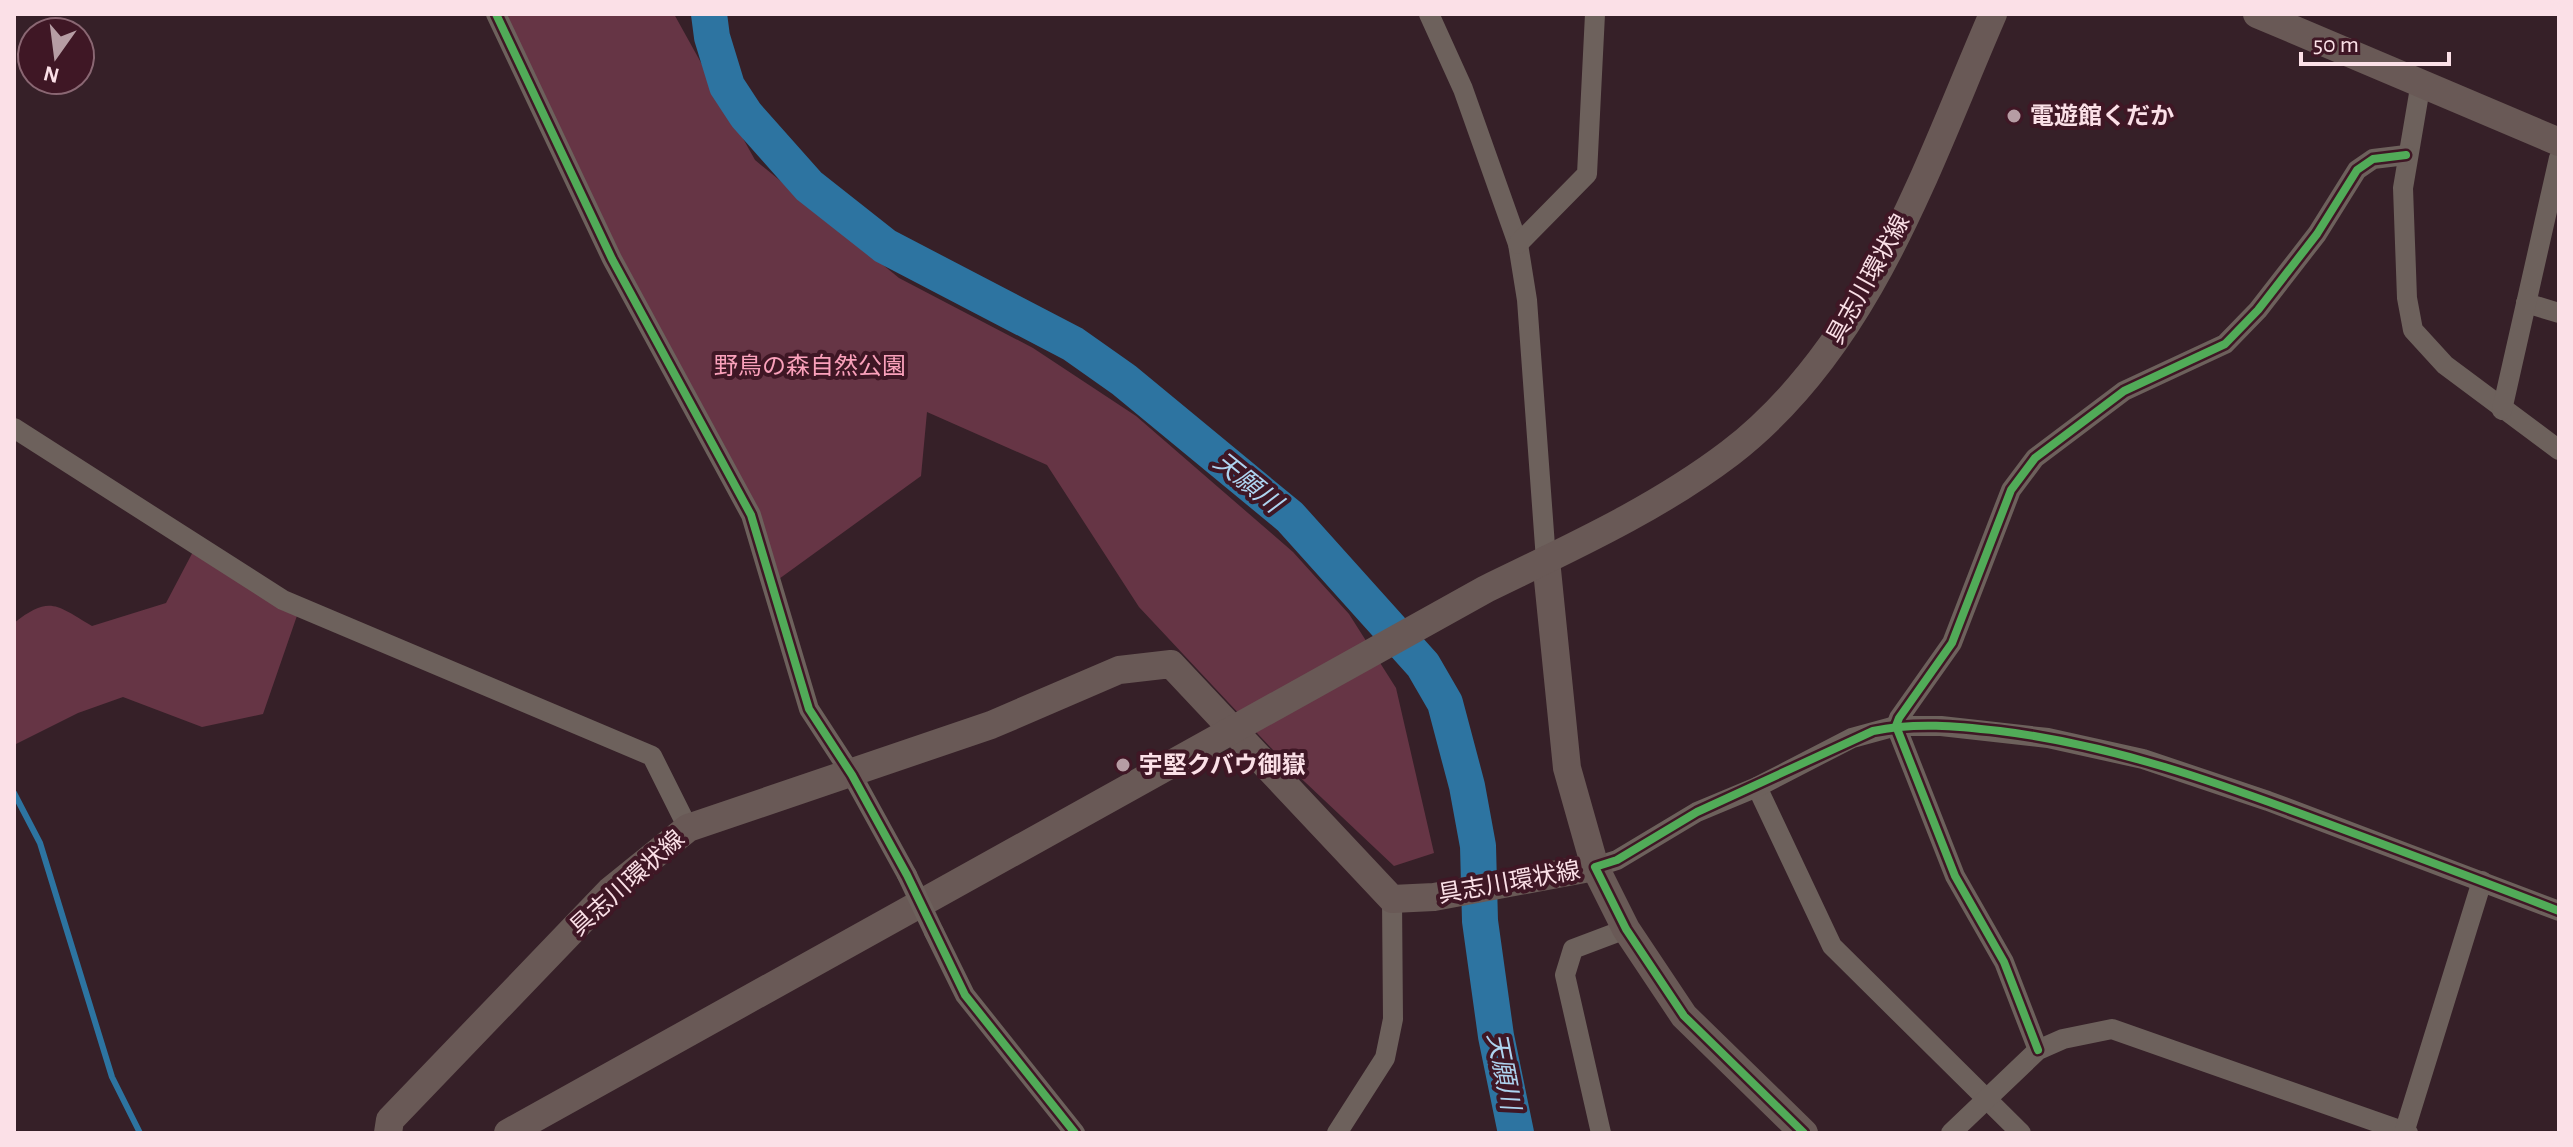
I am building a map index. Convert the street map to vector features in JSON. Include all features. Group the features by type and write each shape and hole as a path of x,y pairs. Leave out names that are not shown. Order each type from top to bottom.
{"main road":[{"name":"具志川環状線","path":"508,1133 1486,589 1617,526 1732,451 1783,404 1829,350 1870,287 1904,218 1993,14"},
{"path":"2257,14 2559,142"},
{"name":"具志川環状線","path":"388,1133 390,1120 610,891 688,828 774,797 852,775 991,725 1119,670 1171,664 1392,899 1434,897 1595,867 1567,768 1546,560"},
{"path":"1595,867 1626,929 1684,1016 1804,1133"}],"street":[{"path":"496,14 612,259 751,515 809,709 852,775 907,875 965,995 1075,1133"},
{"path":"1429,14 1463,89 1518,244 1527,300 1546,560"},
{"path":"1518,244 1587,174 1595,14"},
{"path":"2421,82 2406,155 2403,204 2407,298 2413,330 2445,365 2559,450"},
{"path":"2038,1050 2004,962 1955,876 1896,726 1903,711 1952,643 2011,490 2035,458 2113,398 2225,344 2258,310 2317,234 2357,170 2373,159 2406,155"},
{"path":"2502,410 2559,158"},
{"path":"2526,303 2559,313"},
{"path":"14,428 283,600 652,756 688,828"},
{"path":"1595,867 1617,860 1697,812 1757,787 1852,738 1896,726 1966,727 2035,736 2143,759 2559,911"},
{"path":"1757,787 1832,946 2021,1133"},
{"path":"1951,1133 2038,1050 2063,1039 2112,1029 2405,1133 2482,881"},
{"path":"1337,1133 1385,1058 1393,1019 1392,899"},
{"path":"1601,1133 1565,975 1573,949 1626,929"}],"green space":[{"name":"野鳥の森自然公園","path":"496,14 674,14 755,160 899,278 1033,348 1136,416 1293,552 1349,614 1396,688 1434,853 1394,866 1288,766 1139,607 1047,465 927,412 921,476 772,584 751,515"},
{"path":"196,546 300,607 263,714 202,727 123,697 78,713 14,745 14,623 36,609 53,606 92,626 166,603"}],"waterway":[{"name":"天願川","path":"709,14 712,37 727,86 746,115 809,186 885,246 1073,344 1124,380 1290,517 1423,665 1445,703 1467,786 1478,846 1480,921 1496,1036 1516,1133"},
{"path":"14,793 40,843 112,1077 140,1133"}],"cycle path":[{"path":"496,14 612,259 751,515 809,709 852,775 907,875 965,995 1075,1133"},
{"path":"2038,1050 2004,962 1955,876 1896,726 1899,718 1952,643 2011,490 2035,458 2124,391 2225,344 2258,310 2317,234 2357,170 2373,159 2406,155"},
{"path":"1804,1133 1684,1016 1626,929 1595,867 1617,860 1697,812 1873,731 1920,726 2000,731 2125,756 2246,794 2559,911"}],"place":[{"name":"電遊館くだか","path":"2014,116"},
{"name":"宇堅クバウ御嶽","path":"1123,765"}]}
